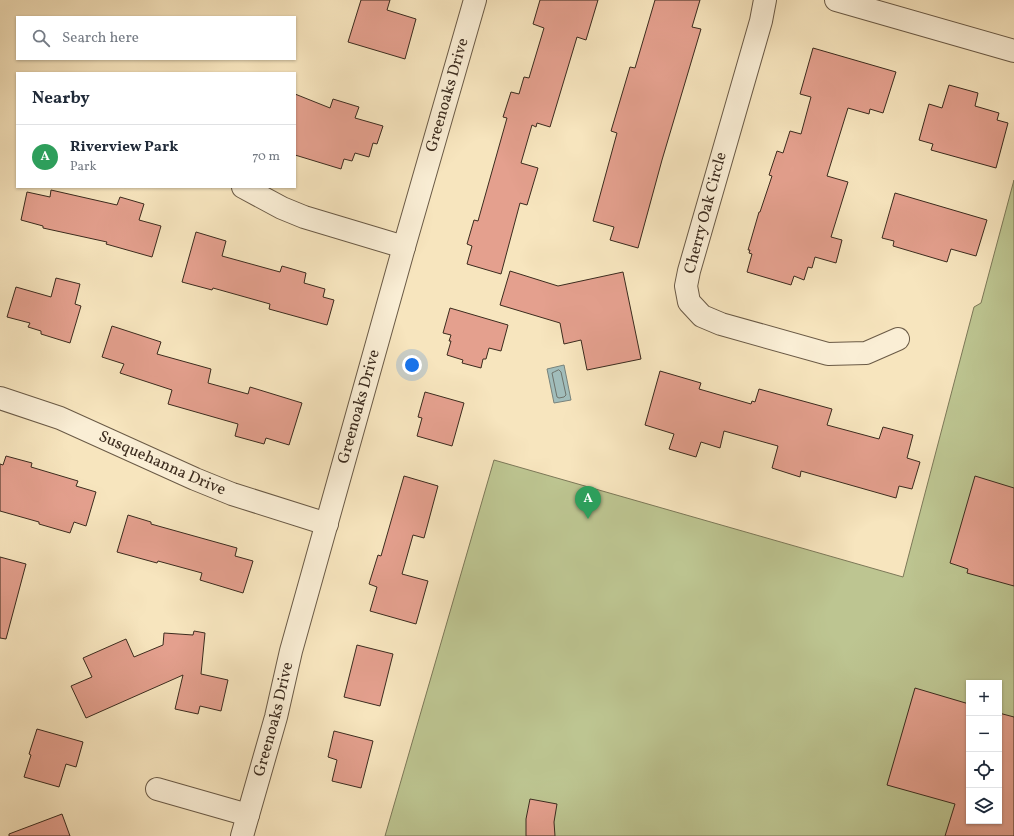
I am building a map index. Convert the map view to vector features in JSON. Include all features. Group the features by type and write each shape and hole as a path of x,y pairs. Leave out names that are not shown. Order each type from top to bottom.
{"street":[{"name":"Greenoaks Drive","path":"242,836 276,717 291,651 475,0"},
{"name":"Cherry Oak Circle","path":"764,0 761,21 689,271 686,286 688,302 702,316 721,324 828,354 866,353 898,339"},
{"path":"836,0 1014,51"},
{"path":"245,188 282,208 304,217 326,225 404,247"},
{"name":"Susquehanna Drive","path":"0,398 60,418 195,479 232,494 327,524"},
{"path":"157,790 248,815"}],"green space":[{"path":"1014,180 1014,836 385,836 494,460 903,577 974,307 981,303"}],"water":[{"path":"564,365 571,400 554,403 547,369"}],"building":[{"path":"361,0 390,0 387,10 416,19 405,59 348,42"},
{"path":"540,0 598,0 586,40 577,37 550,127 537,123 536,127 532,125 521,163 538,168 527,205 520,203 501,274 467,264 472,246 467,244 474,220 478,221 507,118 503,117 511,92 519,94 524,77 529,78 544,28 533,24"},
{"path":"655,0 700,0 692,27 701,29 662,160 638,248 610,240 614,227 593,221 617,133 611,131 630,67 635,68"},
{"path":"813,48 896,72 883,113 870,109 869,114 848,108 827,176 848,182 831,237 842,240 836,263 815,257 812,268 808,267 804,280 794,276 791,285 747,272 752,254 749,253 750,250 748,250 759,212 772,176 769,175 777,151 783,153 790,131 801,134 811,97 800,94"},
{"path":"949,85 978,93 975,106 999,113 997,120 1008,123 996,168 931,150 933,144 919,140 929,104 942,108"},
{"path":"296,94 330,108 333,99 359,107 355,118 383,126 377,144 373,143 369,157 355,153 352,161 344,159 341,169 296,155"},
{"path":"51,190 117,205 120,197 144,204 139,220 161,226 152,257 106,244 107,242 43,228 43,226 21,220 27,192 50,197"},
{"path":"895,193 987,220 976,256 951,249 947,262 893,246 894,241 882,238"},
{"path":"196,232 226,241 222,256 280,272 282,266 306,273 304,283 325,289 323,297 334,300 327,325 269,309 270,304 213,288 212,290 182,282"},
{"path":"510,271 558,286 623,272 641,359 587,370 581,340 564,344 560,323 500,305"},
{"path":"56,278 80,284 75,304 81,306 70,343 41,334 41,331 28,327 30,323 7,317 16,287 51,297"},
{"path":"450,308 508,325 501,351 489,348 486,359 483,359 481,368 462,363 463,360 447,355 451,335 443,333"},
{"path":"112,326 161,342 157,354 211,369 208,383 248,394 250,387 302,403 289,445 266,438 264,444 235,436 238,424 168,404 172,390 120,373 124,364 102,357"},
{"path":"660,371 701,383 699,389 751,404 752,401 755,402 759,389 832,409 827,425 879,439 883,427 913,435 907,458 920,462 912,489 899,486 896,498 801,471 800,477 772,468 778,446 724,431 720,448 701,442 696,457 669,449 674,434 645,425"},
{"path":"425,392 464,403 452,446 417,436 422,418 418,417"},
{"path":"6,456 32,463 31,467 78,481 76,486 96,492 86,526 74,522 70,533 0,511 0,464 3,465"},
{"path":"404,476 438,486 424,538 413,535 402,574 428,581 416,624 370,611 377,587 369,584 378,555 381,556"},
{"path":"975,476 1014,488 1014,586 967,573 968,569 950,563"},
{"path":"128,515 151,522 151,524 237,548 235,556 253,561 243,593 200,580 202,573 117,552"},
{"path":"0,557 26,564 6,639 0,638"},
{"path":"194,631 205,633 201,674 228,680 221,711 200,706 198,714 175,709 183,675 86,718 71,686 92,677 83,658 126,639 134,657 163,645 164,633 193,635"},
{"path":"357,645 393,654 380,706 344,697"},
{"path":"915,688 966,703 966,824 1002,824 1002,714 1014,717 1014,836 945,836 955,804 887,785"},
{"path":"37,729 83,742 76,767 66,764 59,787 24,777"},
{"path":"334,731 373,741 361,788 332,781 337,760 328,757"},
{"path":"530,799 557,804 554,822 555,836 526,836 526,819"},
{"path":"62,814 70,836 9,836 9,834"}],"place":[{"name":"Riverview Park","path":"588,519"}]}
